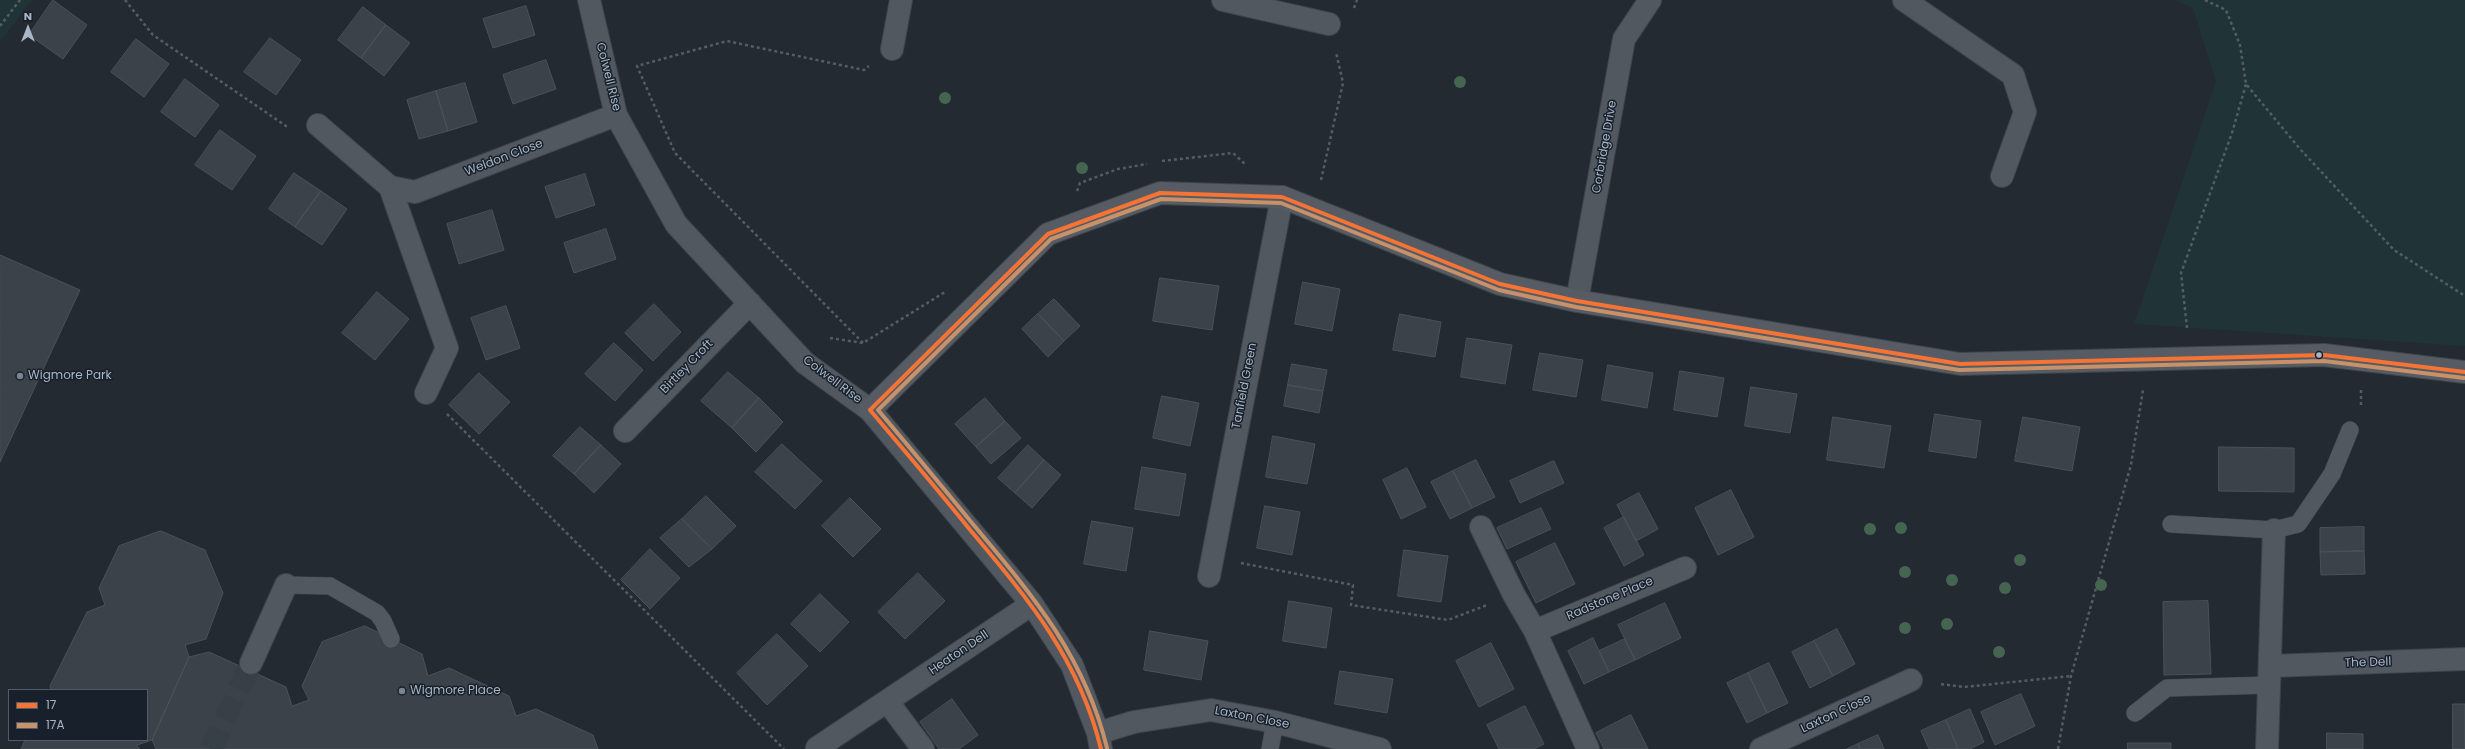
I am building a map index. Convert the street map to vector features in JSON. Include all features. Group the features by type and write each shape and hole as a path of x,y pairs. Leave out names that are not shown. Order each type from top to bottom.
{"street":[{"name":"Colwell Rise","path":"589,0 616,115 676,224 805,362 870,410 1032,604 1072,665 1100,741"},
{"path":"892,49 901,0"},
{"path":"1223,0 1329,24"},
{"name":"Corbridge Drive","path":"1577,301 1624,39 1650,0"},
{"path":"1904,0 2013,75 2025,112 2002,176"},
{"name":"Weldon Close","path":"390,187 416,192 616,115"},
{"path":"318,124 390,187 447,348 426,392"},
{"path":"870,410 1048,234 1160,193 1282,197 1500,284 1577,301 1960,364 2324,356 2465,372"},
{"name":"Tanfield Green","path":"1211,566 1282,197"},
{"name":"Birtley Croft","path":"625,431 750,303"},
{"path":"1481,527 1514,595 1534,631 1588,749"},
{"path":"2267,749 2274,530"},
{"name":"Radstone Place","path":"1534,631 1685,568"},
{"path":"251,664 286,585"},
{"name":"Heaton Dell","path":"817,748 1032,604"},
{"name":"The Dell","path":"2270,676 2465,659"},
{"name":"Laxton Close","path":"1761,749 1911,680"},
{"path":"887,701 923,749"},
{"name":"Laxton Close","path":"1100,741 1134,722 1210,710 1275,722 1380,749"}],"lane":[{"path":"2171,524 2274,530 2298,524 2332,474 2350,430"},
{"path":"286,585 330,586 377,613 384,621 391,639"},
{"path":"2135,713 2167,688 2270,676"},
{"path":"1270,749 1275,722"}],"path":[{"path":"0,26 20,0"},
{"path":"125,0 152,35 286,126 318,124"},
{"path":"1320,183 1343,83 1329,24 1356,7 1357,0"},
{"path":"2187,334 2181,273 2232,133 2246,84 2240,45 2226,10 2205,0"},
{"path":"863,343 675,153 637,66 727,41 864,70 892,49"},
{"path":"2246,84 2300,149 2394,250 2465,296"},
{"path":"2058,749 2071,676 2131,465 2144,384"},
{"path":"426,392 784,749"},
{"path":"1211,566 1353,585 1351,605 1448,620 1514,595"},
{"path":"1911,680 1964,687 2071,676"}],"green space":[{"path":"0,0 32,0 0,42"},
{"path":"2173,0 2465,0 2465,346 2134,324 2216,82 2193,8"}],"building":[{"path":"53,0 87,25 63,59 29,35"},
{"path":"526,6 535,35 493,48 483,19"},
{"path":"363,7 386,25 361,58 338,40"},
{"path":"386,25 410,43 384,76 361,58"},
{"path":"270,38 301,60 276,95 244,72"},
{"path":"136,39 169,64 144,97 111,72"},
{"path":"546,60 556,89 513,104 503,75"},
{"path":"185,79 219,105 195,137 161,112"},
{"path":"465,83 477,122 448,131 436,91"},
{"path":"436,91 448,131 419,139 407,100"},
{"path":"220,130 256,156 232,190 195,165"},
{"path":"294,173 321,191 295,227 269,209"},
{"path":"585,174 595,205 556,218 545,187"},
{"path":"321,191 347,209 322,245 295,227"},
{"path":"492,210 504,250 459,264 447,224"},
{"path":"606,229 616,259 574,273 564,243"},
{"name":"Wigmore Park","path":"0,255 80,290 0,462"},
{"path":"1160,278 1219,286 1212,330 1153,321"},
{"path":"1303,282 1340,289 1332,331 1295,324"},
{"path":"377,292 409,319 375,360 342,333"},
{"path":"1054,299 1080,326 1064,341 1038,314"},
{"path":"654,304 681,332 653,361 625,333"},
{"path":"506,306 520,348 486,360 471,318"},
{"path":"1038,314 1064,341 1048,357 1022,329"},
{"path":"1400,314 1441,322 1435,357 1393,350"},
{"path":"1467,338 1512,345 1505,384 1461,377"},
{"path":"614,343 643,370 615,401 585,374"},
{"path":"1540,353 1583,360 1576,397 1533,390"},
{"path":"1292,364 1327,370 1323,391 1288,385"},
{"path":"1608,365 1653,373 1647,408 1602,400"},
{"path":"1680,371 1724,378 1717,417 1674,410"},
{"path":"728,372 759,398 732,428 701,401"},
{"path":"479,373 510,402 479,434 449,405"},
{"path":"1288,385 1323,391 1319,413 1284,406"},
{"path":"1751,387 1797,394 1790,433 1745,426"},
{"path":"1162,396 1199,403 1190,446 1153,438"},
{"path":"759,398 783,422 756,452 732,428"},
{"path":"985,398 1005,421 976,447 955,424"},
{"path":"1935,414 1981,421 1976,458 1929,451"},
{"path":"1833,417 1891,426 1884,468 1827,460"},
{"path":"2023,417 2080,427 2072,471 2015,461"},
{"path":"1005,421 1021,438 991,464 976,447"},
{"path":"580,427 601,445 574,474 553,456"},
{"path":"1273,436 1315,444 1307,484 1266,477"},
{"path":"782,444 822,481 795,509 755,472"},
{"path":"601,445 621,464 594,493 574,474"},
{"path":"1028,445 1044,460 1015,493 998,478"},
{"path":"2219,447 2294,448 2294,492 2219,491"},
{"path":"1044,460 1061,475 1032,508 1015,493"},
{"path":"1476,460 1495,497 1472,508 1453,471"},
{"path":"1554,461 1564,483 1520,503 1510,481"},
{"path":"1142,467 1186,474 1179,516 1135,509"},
{"path":"1407,468 1426,507 1401,519 1383,480"},
{"path":"1453,471 1472,508 1450,519 1431,482"},
{"path":"1731,490 1754,537 1718,555 1695,508"},
{"path":"1639,493 1658,529 1636,541 1617,505"},
{"path":"706,496 736,526 712,549 682,519"},
{"path":"850,498 881,529 853,557 822,526"},
{"path":"1265,506 1300,512 1292,555 1257,548"},
{"path":"1541,508 1551,529 1507,549 1497,528"},
{"path":"1624,517 1644,555 1624,566 1604,528"},
{"path":"682,519 712,549 689,567 660,538"},
{"path":"1092,521 1133,528 1126,571 1084,564"},
{"path":"2364,527 2364,551 2320,552 2320,528"},
{"path":"161,531 205,550 223,593 206,639 185,645 189,657 152,740 137,745 139,749 21,749 25,741 148,741 148,689 51,689 50,686 87,612 105,605 99,588 119,546"},
{"path":"1555,543 1575,584 1536,603 1516,562"},
{"path":"650,549 680,578 650,609 621,580"},
{"path":"1404,550 1448,556 1441,602 1398,596"},
{"path":"2364,551 2365,574 2321,575 2320,552"},
{"path":"918,573 945,601 905,639 878,612"},
{"path":"820,594 849,622 820,652 791,624"},
{"path":"1289,601 1332,608 1326,648 1283,641"},
{"path":"2208,601 2211,674 2164,675 2163,602"},
{"path":"1665,603 1681,638 1635,660 1618,625"},
{"name":"Wigmore Place","path":"365,626 422,654 428,676 449,668 509,696 516,716 536,709 593,735 598,749 156,749 152,740 189,657 209,652 286,687 292,706 309,700 302,686 322,642"},
{"path":"1837,629 1855,664 1833,676 1814,641"},
{"path":"1150,631 1208,641 1201,680 1144,670"},
{"path":"777,634 808,666 767,705 737,673"},
{"path":"1593,638 1609,672 1584,684 1568,651"},
{"path":"1625,639 1635,660 1609,672 1599,651"},
{"path":"1814,641 1833,676 1810,688 1792,652"},
{"path":"1491,643 1514,689 1479,707 1456,661"},
{"path":"1769,663 1788,703 1767,713 1748,673"},
{"path":"1340,671 1393,679 1387,713 1335,704"},
{"path":"1748,673 1767,713 1747,723 1727,683"},
{"path":"2021,694 2035,726 1995,745 1981,712"},
{"path":"952,699 978,735 959,749 939,749 920,722"},
{"path":"2453,704 2465,704 2465,749 2453,749"},
{"path":"1525,706 1544,744 1534,749 1499,749 1487,725"},
{"path":"1970,709 1984,742 1970,749 1958,749 1946,720"},
{"path":"1631,715 1648,749 1604,749 1596,733"},
{"path":"1946,720 1958,749 1929,749 1921,731"},
{"path":"2327,733 2363,734 2363,749 2327,749"},
{"path":"1878,735 1884,749 1860,749 1858,744"},
{"path":"2128,743 2171,743 2171,749 2128,749"},
{"path":"1858,744 1860,749 1847,749"}],"tunnel":[{"path":"211,749 251,663"}],"transit line":[{"name":"17","path":"1101,749 1080,687 1050,632 1013,582 934,485 870,410 1048,234 1160,193 1282,197 1500,284 1577,301 1960,364 2324,355 2465,372"},
{"name":"17A","path":"1107,748 1086,686 1056,631 1019,580 878,410 1051,239 1161,199 1281,203 1499,290 1576,307 1959,370 2324,361 2464,378"}],"place":[{"name":"Wigmore Park","path":"20,376"},
{"name":"Wigmore Place","path":"402,691"}]}
